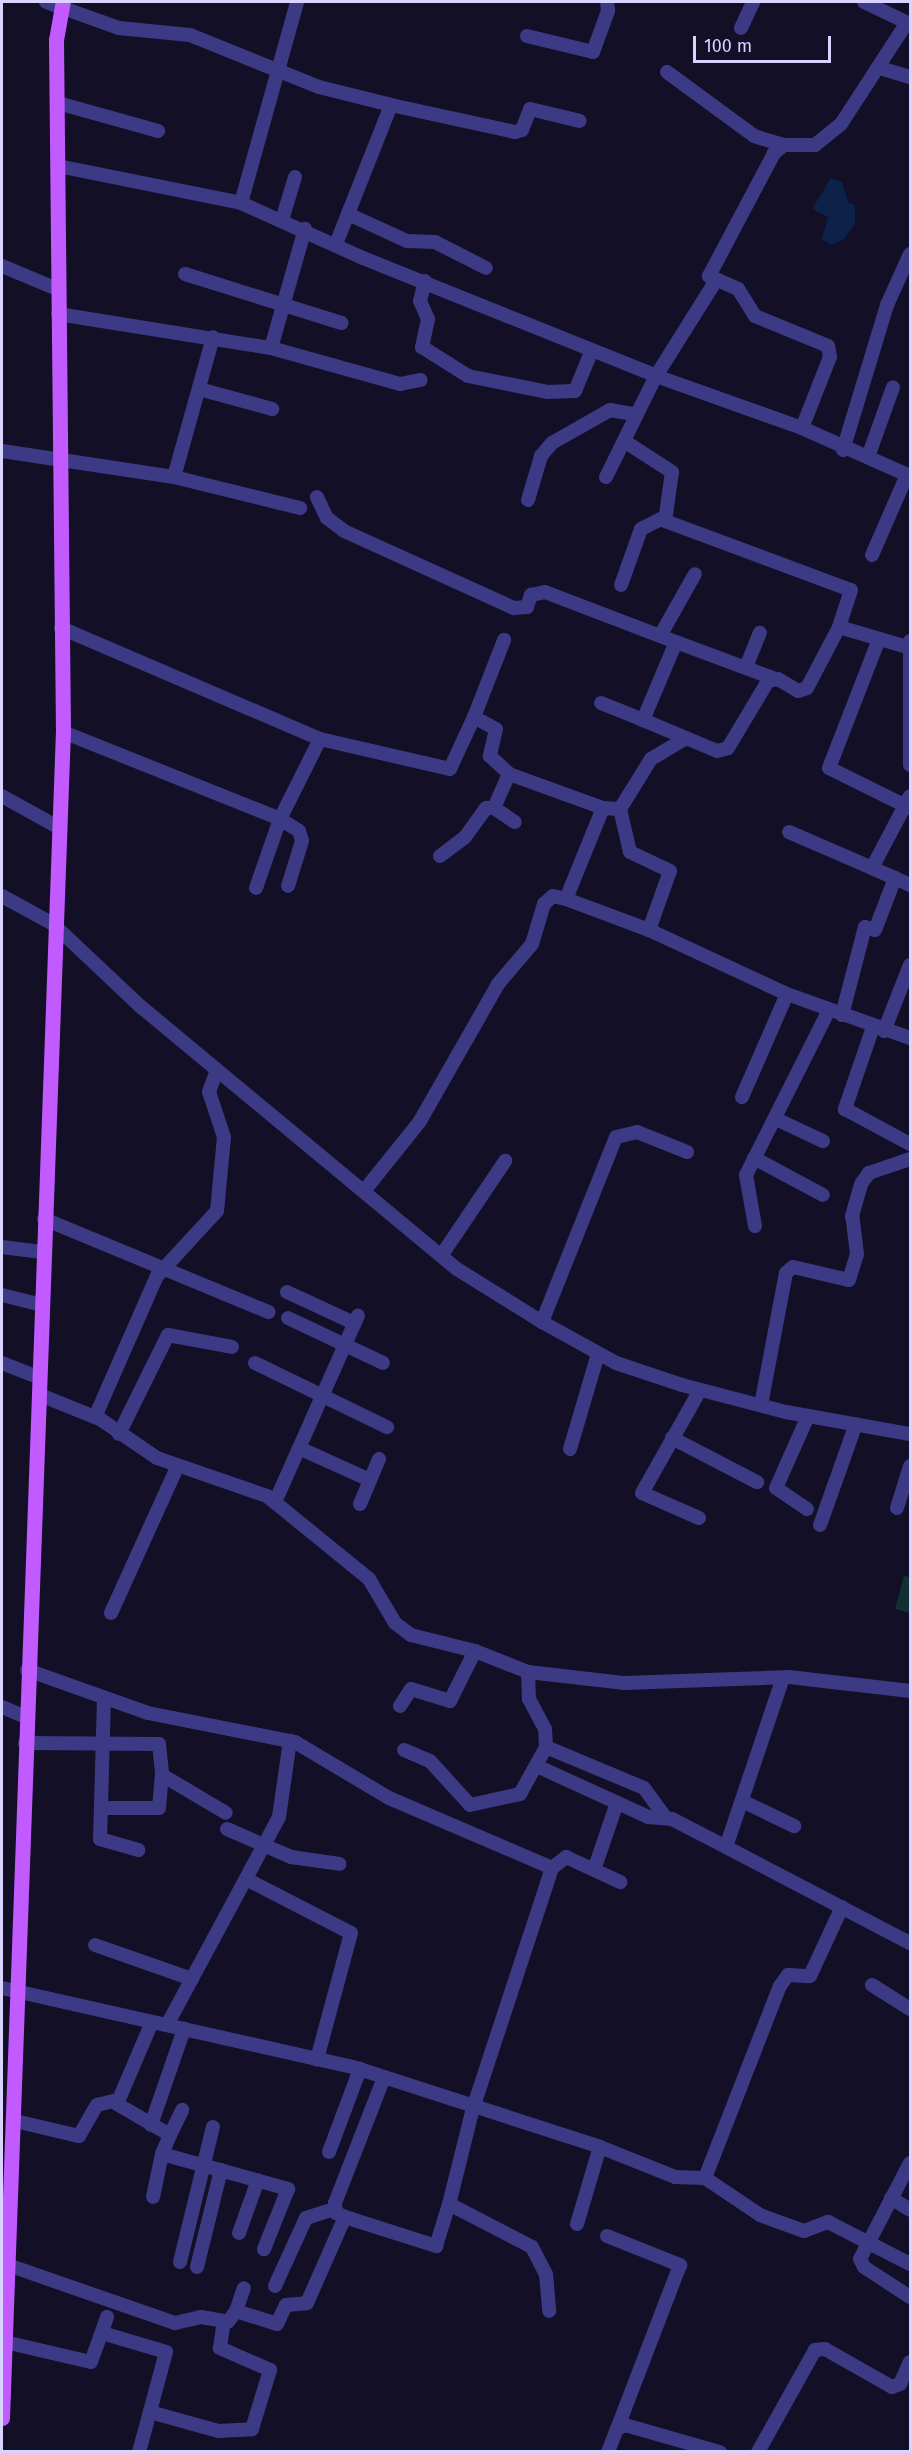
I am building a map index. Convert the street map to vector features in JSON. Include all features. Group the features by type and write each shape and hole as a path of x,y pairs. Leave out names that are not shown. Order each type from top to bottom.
{"main road":[{"path":"2,2418 3,2319 8,2265 7,2160 15,2121 27,1670 40,1395 39,1304 44,1219 53,924 63,732 57,289 61,5"}],"street":[{"path":"46,2 61,5 119,28 190,35 319,87 391,105 515,132 522,130 530,109 580,121"},
{"path":"241,203 297,2"},
{"path":"527,36 592,52 608,11 607,2"},
{"path":"741,28 753,2"},
{"path":"667,72 754,136 784,145 807,147 824,140 863,98 908,24 864,2"},
{"path":"880,68 910,77"},
{"path":"58,103 158,131"},
{"path":"336,244 391,105"},
{"path":"715,282 711,272 784,145"},
{"path":"58,166 241,203 656,376 802,428 843,450 868,457 909,476 872,555"},
{"path":"282,220 295,177"},
{"path":"348,214 407,241 435,242 486,268"},
{"path":"271,348 305,229"},
{"path":"843,450 887,305 910,254"},
{"path":"2,266 57,289"},
{"path":"185,274 341,323"},
{"path":"425,281 420,301 428,319 422,347 468,376 548,392 575,391 592,350"},
{"path":"606,477 656,376 715,282"},
{"path":"715,282 738,289 755,316 828,346 830,357 802,428"},
{"path":"58,314 271,348 399,384 421,380"},
{"path":"174,477 213,337"},
{"path":"868,457 893,387"},
{"path":"199,389 272,409"},
{"path":"528,500 541,456 552,443 610,410 637,415"},
{"path":"624,441 672,472 663,518"},
{"path":"2,451 174,477 300,508"},
{"path":"317,497 327,518 344,531 514,608 527,607 531,595 545,592 746,667 798,691 807,688 851,598 848,588 663,518 641,529 621,585"},
{"path":"660,636 695,574"},
{"path":"838,627 879,639 909,644 910,765"},
{"path":"61,628 320,739 450,769 474,717 504,640"},
{"path":"746,667 760,633"},
{"path":"872,868 909,803 829,768 879,639"},
{"path":"643,720 676,642"},
{"path":"601,703 717,751 728,748 773,678"},
{"path":"474,717 496,729 490,756 509,774 603,808 620,809"},
{"path":"63,732 280,819 299,831 303,842 288,886"},
{"path":"256,888 280,819 320,739"},
{"path":"650,930 670,870 630,852 620,809 651,759 684,739"},
{"path":"494,808 509,774"},
{"path":"2,796 58,827"},
{"path":"440,856 465,837 486,808 494,808 515,822"},
{"path":"566,899 603,808"},
{"path":"789,832 910,885"},
{"path":"755,1226 746,1183 754,1158 836,1012 865,927 874,930 895,878"},
{"path":"2,896 53,924 217,1070 441,1256 542,1322 598,1354 700,1390 808,1416 910,1434"},
{"path":"364,1191 420,1121 498,984 532,944 544,904 553,896 650,930 787,993 878,1029 910,1038"},
{"path":"910,965 878,1029 844,1110 910,1144"},
{"path":"742,1097 787,993"},
{"path":"95,1417 162,1270 217,1211 224,1137 208,1092 217,1070"},
{"path":"776,1119 823,1141"},
{"path":"542,1322 616,1137 637,1132 687,1152"},
{"path":"754,1158 823,1195"},
{"path":"762,1405 786,1273 793,1267 849,1280 857,1254 852,1216 861,1184 869,1173 910,1159"},
{"path":"441,1256 505,1161"},
{"path":"44,1219 267,1312"},
{"path":"2,1246 42,1252"},
{"path":"275,1502 356,1320 287,1292"},
{"path":"2,1295 39,1304"},
{"path":"288,1318 383,1363"},
{"path":"119,1434 168,1335 232,1347"},
{"path":"570,1449 598,1354"},
{"path":"2,1363 40,1378"},
{"path":"255,1363 387,1427"},
{"path":"699,1518 642,1493 700,1390"},
{"path":"40,1395 95,1417 141,1451 178,1465 236,1482 275,1502 369,1579 402,1631 475,1650 528,1672 626,1683 783,1678 910,1691"},
{"path":"807,1509 776,1488 808,1416"},
{"path":"820,1525 856,1424"},
{"path":"672,1438 757,1482"},
{"path":"299,1448 370,1480"},
{"path":"360,1504 379,1460"},
{"path":"111,1613 178,1465"},
{"path":"897,1508 910,1466"},
{"path":"400,1706 411,1689 450,1701 475,1650"},
{"path":"27,1670 148,1713 290,1741 389,1798 552,1868"},
{"path":"404,1750 430,1761 476,1807 520,1794 539,1767 546,1747 545,1729 529,1699 528,1672"},
{"path":"726,1847 783,1678"},
{"path":"104,1698 104,1808 100,1839 138,1850"},
{"path":"2,1707 26,1717"},
{"path":"167,2025 265,1846 284,1799 290,1741"},
{"path":"25,1743 159,1744 162,1775 159,1808 104,1808"},
{"path":"546,1747 644,1788 666,1818 910,1943"},
{"path":"539,1767 654,1819 666,1818"},
{"path":"162,1775 225,1813"},
{"path":"742,1801 794,1826"},
{"path":"594,1870 617,1803"},
{"path":"227,1829 299,1859 340,1864"},
{"path":"275,2286 306,2218 340,2213 436,2246 473,2108 552,1868 562,1857 620,1882"},
{"path":"246,1879 351,1933 316,2059"},
{"path":"705,2178 780,1986 788,1975 810,1976 842,1907"},
{"path":"95,1945 192,1979"},
{"path":"872,1985 910,2009"},
{"path":"2,1988 360,2069 473,2108 600,2147 675,2177 705,2178 727,2197 795,2229 828,2222 869,2240 910,2264"},
{"path":"152,2022 117,2100 119,2108 170,2135"},
{"path":"151,2125 184,2029"},
{"path":"329,2152 360,2069"},
{"path":"236,2310 273,2325 286,2306 303,2307 340,2213 384,2078"},
{"path":"15,2121 79,2136 97,2105 117,2100"},
{"path":"153,2197 162,2154 182,2110"},
{"path":"180,2262 213,2127"},
{"path":"577,2224 600,2147"},
{"path":"162,2154 285,2187 289,2193 264,2249"},
{"path":"910,2163 869,2240 862,2264 910,2297"},
{"path":"197,2268 221,2170"},
{"path":"239,2234 258,2180"},
{"path":"891,2198 910,2210"},
{"path":"449,2204 532,2247 546,2274 549,2311"},
{"path":"607,2236 680,2265 608,2451"},
{"path":"8,2265 175,2323 201,2317 232,2320 244,2288"},
{"path":"4,2342 85,2363 95,2359 106,2317"},
{"path":"150,2412 218,2432 252,2429 270,2370 220,2348 224,2321"},
{"path":"102,2333 164,2349 139,2451"},
{"path":"758,2451 815,2350 825,2349 892,2387 900,2384 910,2362"},
{"path":"617,2429 625,2425 720,2451"}],"green space":[{"path":"904,1576 910,1577 910,1613 895,1609"}],"water":[{"path":"831,178 842,182 848,202 855,205 855,223 844,239 831,245 822,239 828,217 812,209"}]}
